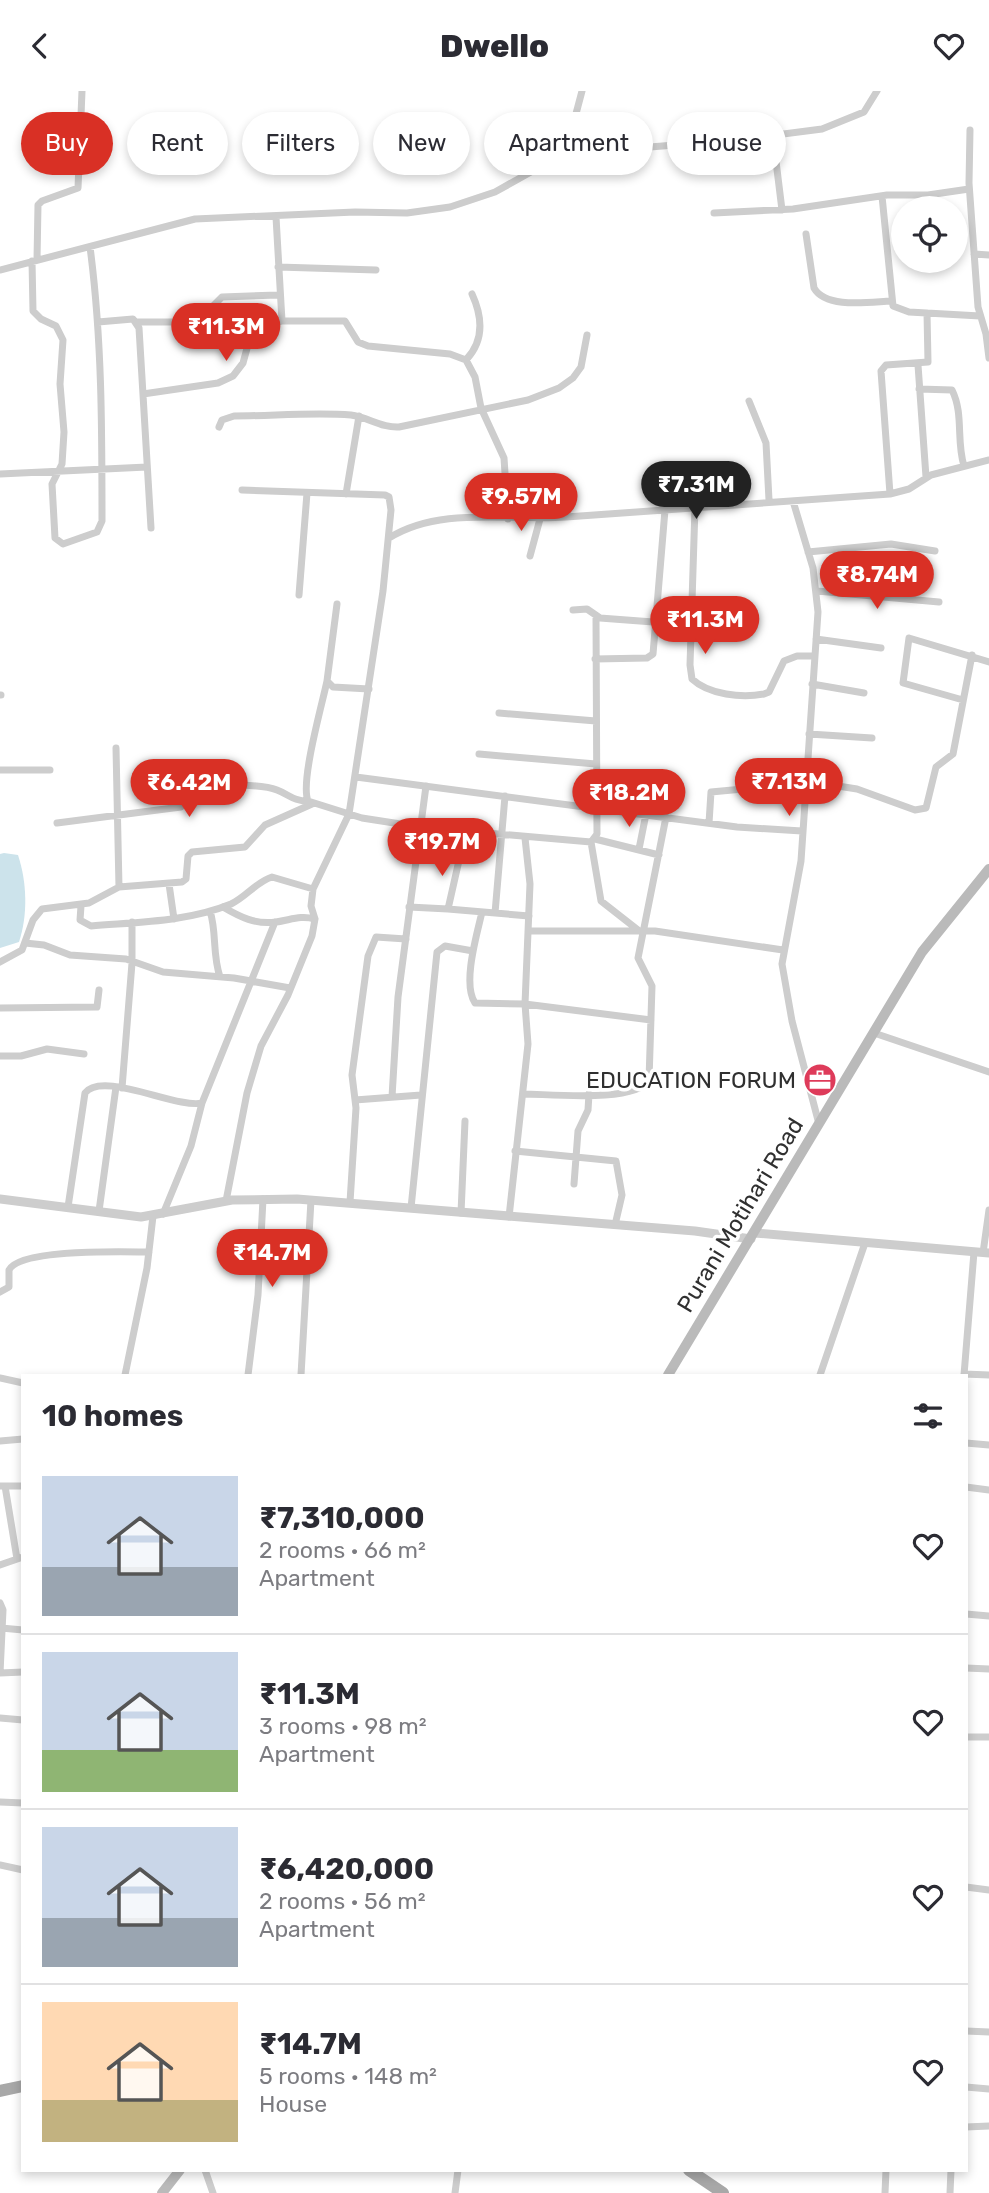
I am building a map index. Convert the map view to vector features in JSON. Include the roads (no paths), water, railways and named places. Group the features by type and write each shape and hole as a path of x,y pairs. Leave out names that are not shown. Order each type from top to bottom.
{"main road":[{"name":"Purani Motihari Road","path":"669,1374 931,939 989,869"},
{"path":"0,2091 21,2086"},
{"path":"162,2193 178,2172"},
{"path":"692,2172 723,2193"}],"street":[{"path":"82,91 78,188 42,201 38,205 34,261 33,311 36,316 56,326 63,340 60,384 64,456 52,484 55,538 63,544 90,535 100,528 103,419 99,385 98,322 90,247"},
{"path":"575,112 582,91"},
{"path":"786,134 846,121 864,112 877,91"},
{"path":"970,130 969,189 974,254 980,316 989,358"},
{"path":"0,269 90,247 174,222 345,212 407,213 450,207 495,192 523,175"},
{"path":"778,175 782,210"},
{"path":"714,213 782,210 882,196 969,189"},
{"path":"882,196 891,302"},
{"path":"275,217 278,295 282,321"},
{"path":"806,234 818,294 832,300 891,302 902,311 980,316"},
{"path":"974,254 989,255"},
{"path":"278,267 376,269"},
{"path":"98,322 126,319 137,322 202,322 209,317 213,306 222,297 278,295"},
{"path":"466,361 475,349 481,327 472,295"},
{"path":"890,494 881,371 886,365 918,365 930,358 927,313"},
{"path":"144,394 226,380 239,371 252,330 282,321 345,321 358,342 368,346 450,353 466,361 475,377 481,408 504,458 508,519"},
{"path":"137,322 144,394 151,528"},
{"path":"219,427 222,420 234,416 359,416 380,426 399,427 528,400 567,384 582,367 587,335"},
{"path":"918,365 926,477"},
{"path":"919,389 952,390 958,409 959,445 964,466"},
{"path":"749,401 766,443 769,500"},
{"path":"346,494 359,416"},
{"path":"389,538 427,521 540,519 769,500 793,501 890,494 909,489 926,477 989,460"},
{"path":"0,474 57,474 147,467"},
{"path":"226,1201 247,1093 261,1046 290,988 315,919 311,906 313,889 349,814 389,538 389,497 242,490"},
{"path":"299,595 307,492"},
{"path":"793,501 817,591 816,639 798,885 783,950 787,1001 819,1124"},
{"path":"695,507 690,665 692,678 706,688 724,693 764,694 769,692 784,661 796,656 814,656"},
{"path":"595,659 651,657 658,621 665,510"},
{"path":"530,556 540,519"},
{"path":"807,552 891,544 935,551"},
{"path":"817,591 939,602"},
{"path":"310,803 306,793 309,770 327,681 337,604"},
{"path":"573,610 587,609 596,616 693,625"},
{"path":"596,616 597,807 593,841 601,901 642,930"},
{"path":"963,700 903,683 909,638 989,662"},
{"path":"816,639 881,648"},
{"path":"806,781 858,789 908,808 922,810 929,804 936,767 953,754 972,655"},
{"path":"327,681 333,687 369,689"},
{"path":"812,684 864,693"},
{"path":"499,713 596,721"},
{"path":"809,734 872,738"},
{"path":"116,748 118,887"},
{"path":"479,754 596,764"},
{"path":"0,770 50,770"},
{"path":"356,777 709,823 803,831"},
{"path":"57,823 181,807 193,789 205,786 270,788 290,799 349,814 420,827 525,838 593,841 659,855"},
{"path":"392,1097 398,997 426,786"},
{"path":"709,823 711,792 743,789"},
{"path":"495,913 505,796"},
{"path":"0,962 16,955 25,943 33,920 42,909 58,905 81,905 118,887 169,884 186,879 188,856 192,852 244,847 265,825 310,803"},
{"path":"639,849 646,814"},
{"path":"524,1094 626,1093 645,1086 651,1070 652,986 638,958 666,817"},
{"path":"448,909 460,856 457,831"},
{"path":"509,1217 524,1094 528,1035 525,1004 530,884 525,838"},
{"path":"81,905 79,915 84,925 132,922 174,919 223,907 244,898 272,877 313,889"},
{"path":"169,884 174,919"},
{"path":"223,907 254,922 275,922 301,916 315,919"},
{"path":"410,907 529,916"},
{"path":"210,911 214,928 212,951 220,977"},
{"path":"481,912 473,951 471,987 475,1003 525,1004 651,1020"},
{"path":"99,1211 119,1088 132,963 132,922"},
{"path":"125,1374 158,1215 191,1146 202,1103 275,922"},
{"path":"529,931 642,930 783,950"},
{"path":"351,1202 355,1049 363,1015 370,947 373,941 381,936 406,939"},
{"path":"25,943 44,945 70,955 110,956 163,972 253,981 290,988"},
{"path":"411,1208 437,952 445,946 473,951"},
{"path":"0,1008 97,1007 99,990"},
{"path":"874,1033 989,1072"},
{"path":"0,1056 21,1056 47,1049 84,1054"},
{"path":"68,1207 85,1093 95,1087 119,1088 202,1103"},
{"path":"574,1184 578,1131 588,1110 589,1094"},
{"path":"355,1100 421,1095"},
{"path":"461,1213 465,1121"},
{"path":"515,1151 616,1161 622,1195 615,1225"},
{"path":"0,1199 158,1215 226,1201 262,1199 351,1202 509,1217 982,1252"},
{"path":"248,1374 258,1295 262,1199"},
{"path":"301,1374 311,1200"},
{"path":"964,1374 989,1210"},
{"path":"820,1374 865,1243"},
{"path":"0,1292 9,1287 9,1270 17,1262 77,1251 149,1252"},
{"path":"968,1375 989,1375"},
{"path":"0,1378 21,1383"},
{"path":"0,1441 21,1439"},
{"path":"968,1443 989,1445"},
{"path":"0,1565 20,1558 3,1486 21,1486"},
{"path":"968,1487 989,1490"},
{"path":"0,1603 3,1610 0,1673 21,1672"},
{"path":"968,1614 989,1616"},
{"path":"1,1628 21,1629"},
{"path":"968,1668 989,1669"},
{"path":"0,1718 21,1720"},
{"path":"968,1737 989,1737"},
{"path":"0,1802 21,1803"},
{"path":"0,1865 21,1870"},
{"path":"968,1887 989,1890"},
{"path":"968,2031 989,2032"},
{"path":"968,2087 989,2089"},
{"path":"968,2127 989,2126"},
{"path":"206,2172 213,2193"},
{"path":"456,2193 458,2172"},
{"path":"885,2193 886,2172"},
{"path":"950,2193 951,2172"}],"water":[{"path":"0,854 18,855 25,887 25,910 19,942 0,948"}],"place":[{"name":"EDUCATION FORUM","path":"820,1080"}]}
